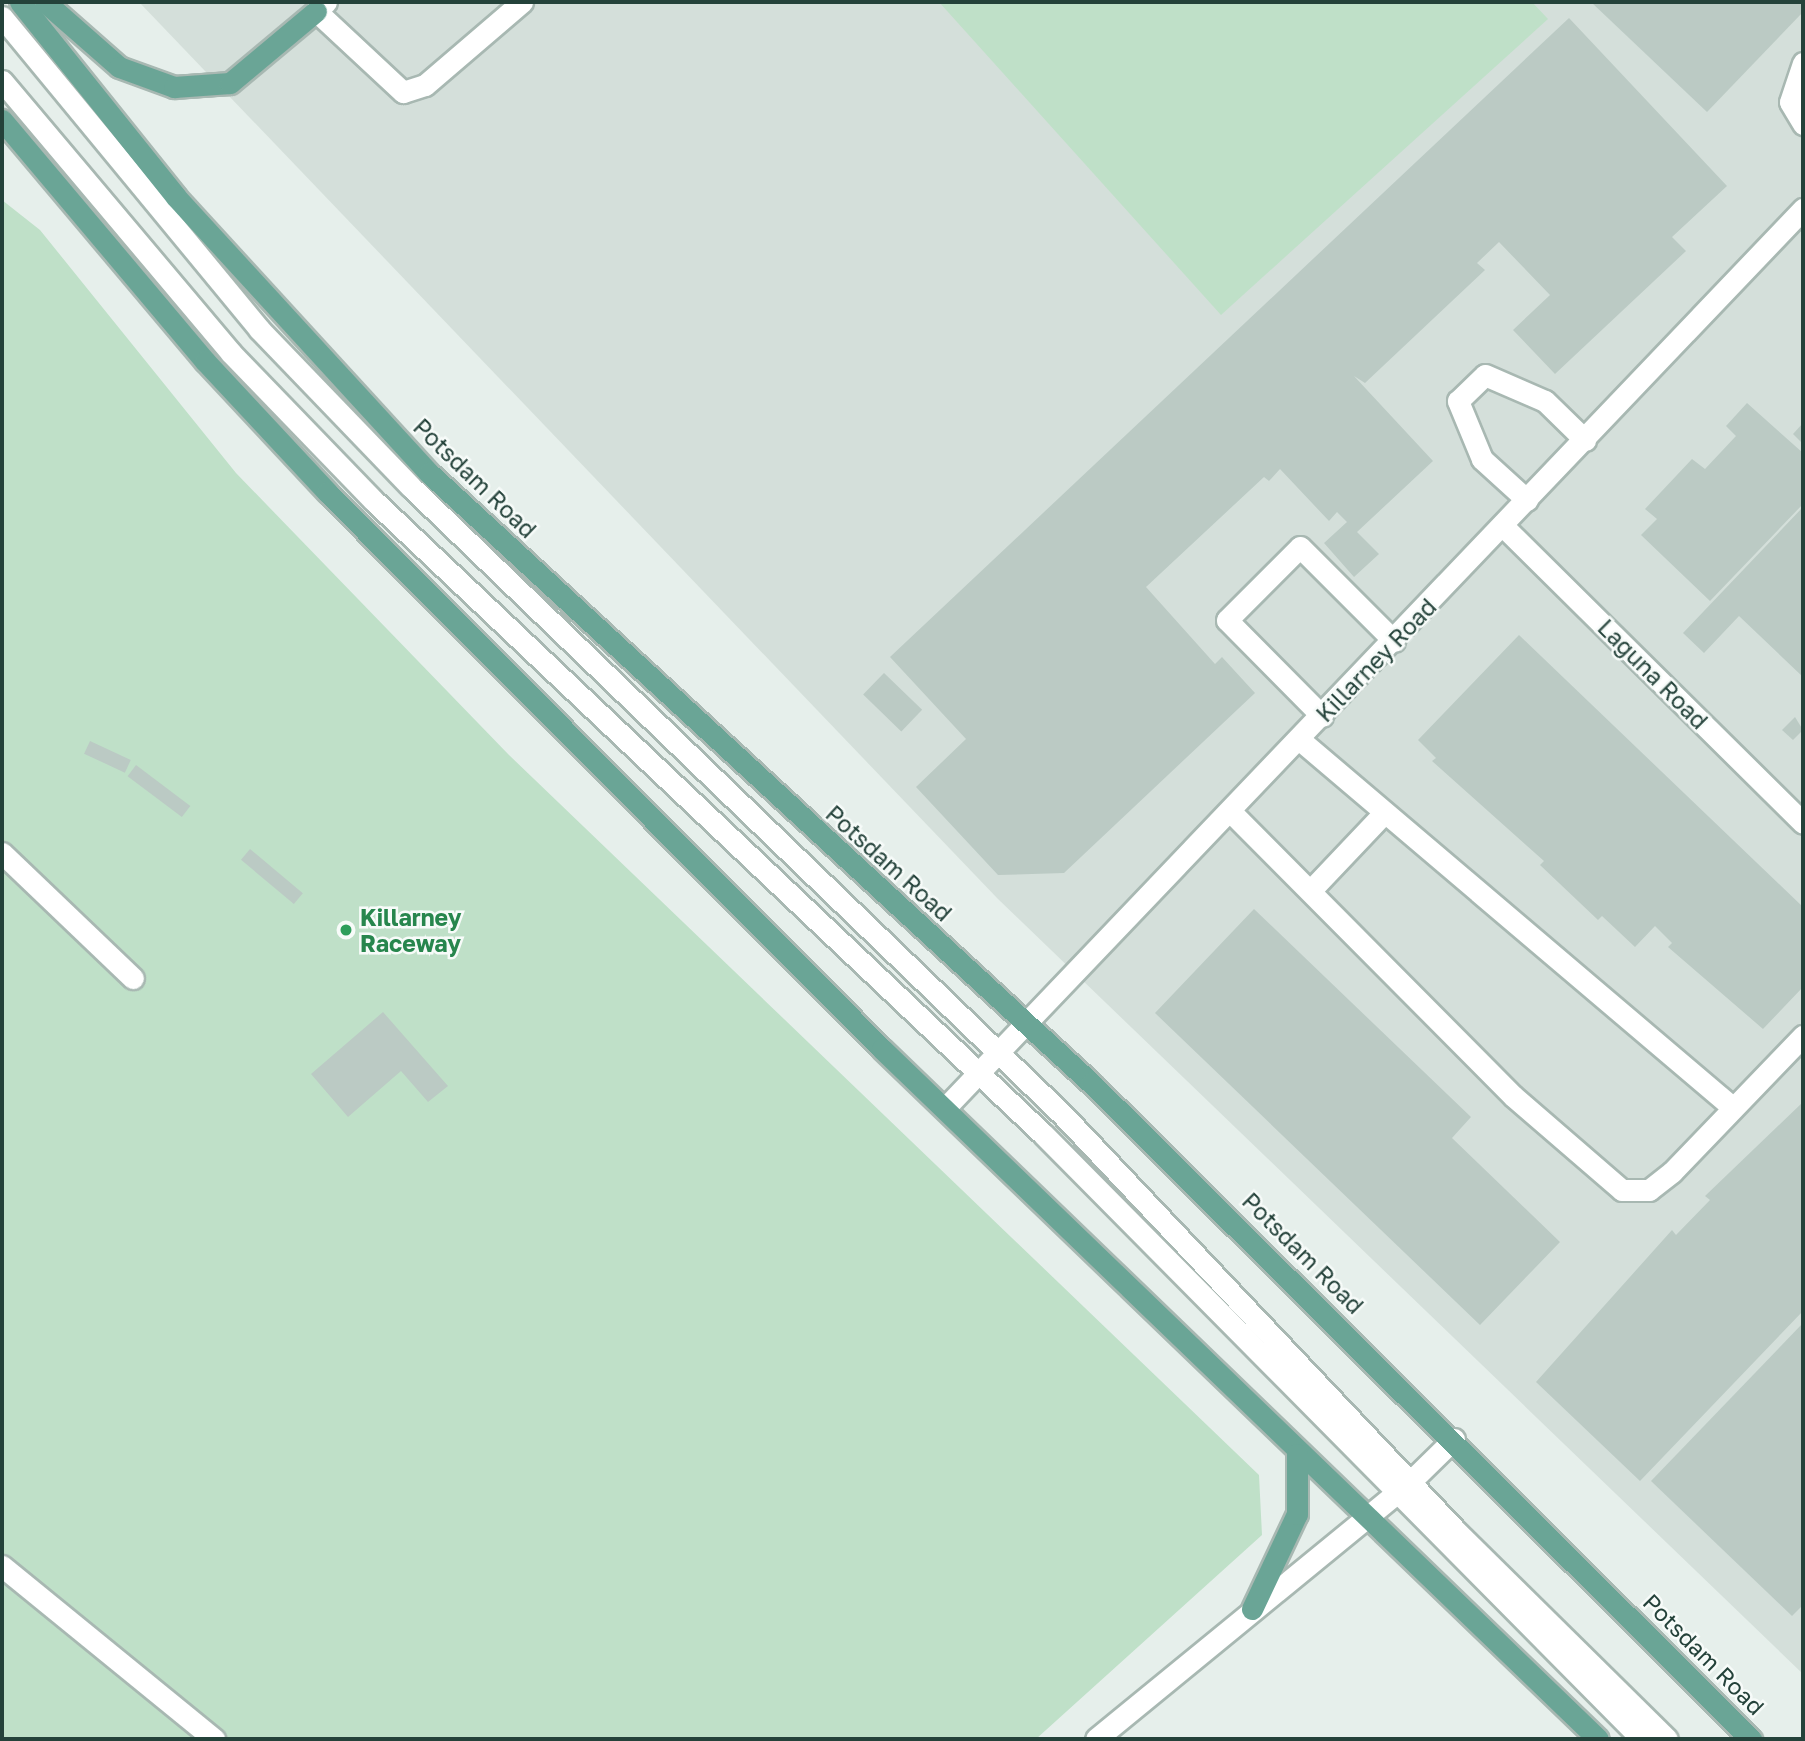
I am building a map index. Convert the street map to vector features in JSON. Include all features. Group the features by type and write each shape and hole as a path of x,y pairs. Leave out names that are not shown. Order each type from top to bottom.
{"main road":[{"name":"Potsdam Road","path":"20,2 176,197 429,473 1027,1024 1454,1438 1751,1739"},
{"path":"45,2 119,67 156,83 198,88 230,83 321,6"},
{"path":"2,120 196,350 327,492 945,1108 1363,1519 1598,1739"},
{"path":"1252,1609 1297,1514 1297,1454"}],"street":[{"path":"321,6 386,80 412,92 522,2"},
{"path":"2,17 259,329 400,476 999,1054 1403,1488 1642,1739"},
{"path":"1803,63 1790,102 1803,124"},
{"path":"2,81 231,354 373,500 977,1076 1043,1134 1403,1488 1667,1739"},
{"name":"Killarney Road","path":"945,1108 1231,813 1803,209"},
{"path":"1527,500 1482,459 1458,401 1485,375 1545,401 1585,440"},
{"name":"Laguna Road","path":"1503,526 1803,823"},
{"path":"1322,716 1227,620 1300,547 1394,641"},
{"path":"1300,740 1383,814 1732,1107"},
{"path":"1231,813 1311,890 1513,1097 1622,1190 1649,1190 1803,1035"},
{"path":"1311,890 1383,814"},
{"path":"2,853 134,978"},
{"path":"1096,1739 1403,1488 1454,1438"},
{"path":"2,1566 214,1739"}],"shaded area":[{"path":"139,2 1803,2 1803,1674 998,899"}],"green space":[{"path":"939,2 1532,2 1548,19 1221,315"},
{"name":"Killarney Raceway","path":"2,200 40,230 236,473 509,755 1259,1475 1262,1535 1036,1739 2,1739"}],"building":[{"path":"1591,2 1803,2 1803,12 1707,112"},
{"path":"1569,18 1727,186 1672,237 1686,251 1555,374 1513,330 1550,295 1499,242 1477,263 1485,270 1365,383 1354,376 1433,461 1357,532 1379,554 1354,577 1324,543 1347,522 1337,512 1329,521 1280,469 1269,481 1264,477 1146,587 1215,664 1222,657 1255,693 1064,873 998,875 916,787 966,739 890,657"},
{"path":"1747,403 1803,453 1803,504 1710,601 1641,535 1657,519 1645,509 1692,459 1705,469 1736,436 1726,426"},
{"path":"1803,423 1803,444 1793,434"},
{"path":"1803,507 1803,677 1739,616 1704,653 1683,633"},
{"path":"1519,635 1803,907 1803,987 1763,1029 1668,947 1672,943 1655,926 1635,947 1602,916 1598,920 1540,865 1544,861 1432,761 1436,758 1418,740"},
{"path":"884,673 922,710 901,731 863,695"},
{"path":"1795,717 1803,730 1793,740 1782,730"},
{"path":"90,741 131,760 125,773 84,754"},
{"path":"136,765 190,806 182,817 128,776"},
{"path":"250,849 303,893 294,904 241,860"},
{"path":"1254,909 1471,1117 1452,1138 1560,1242 1480,1325 1155,1013"},
{"path":"383,1012 448,1086 428,1102 401,1071 348,1117 311,1074"},
{"path":"1803,1102 1803,1311 1640,1481 1536,1382 1672,1230 1676,1235 1710,1200 1705,1196"},
{"path":"1803,1323 1803,1605 1792,1616 1651,1481"}],"place":[{"name":"Killarney Raceway","path":"346,930"}]}
